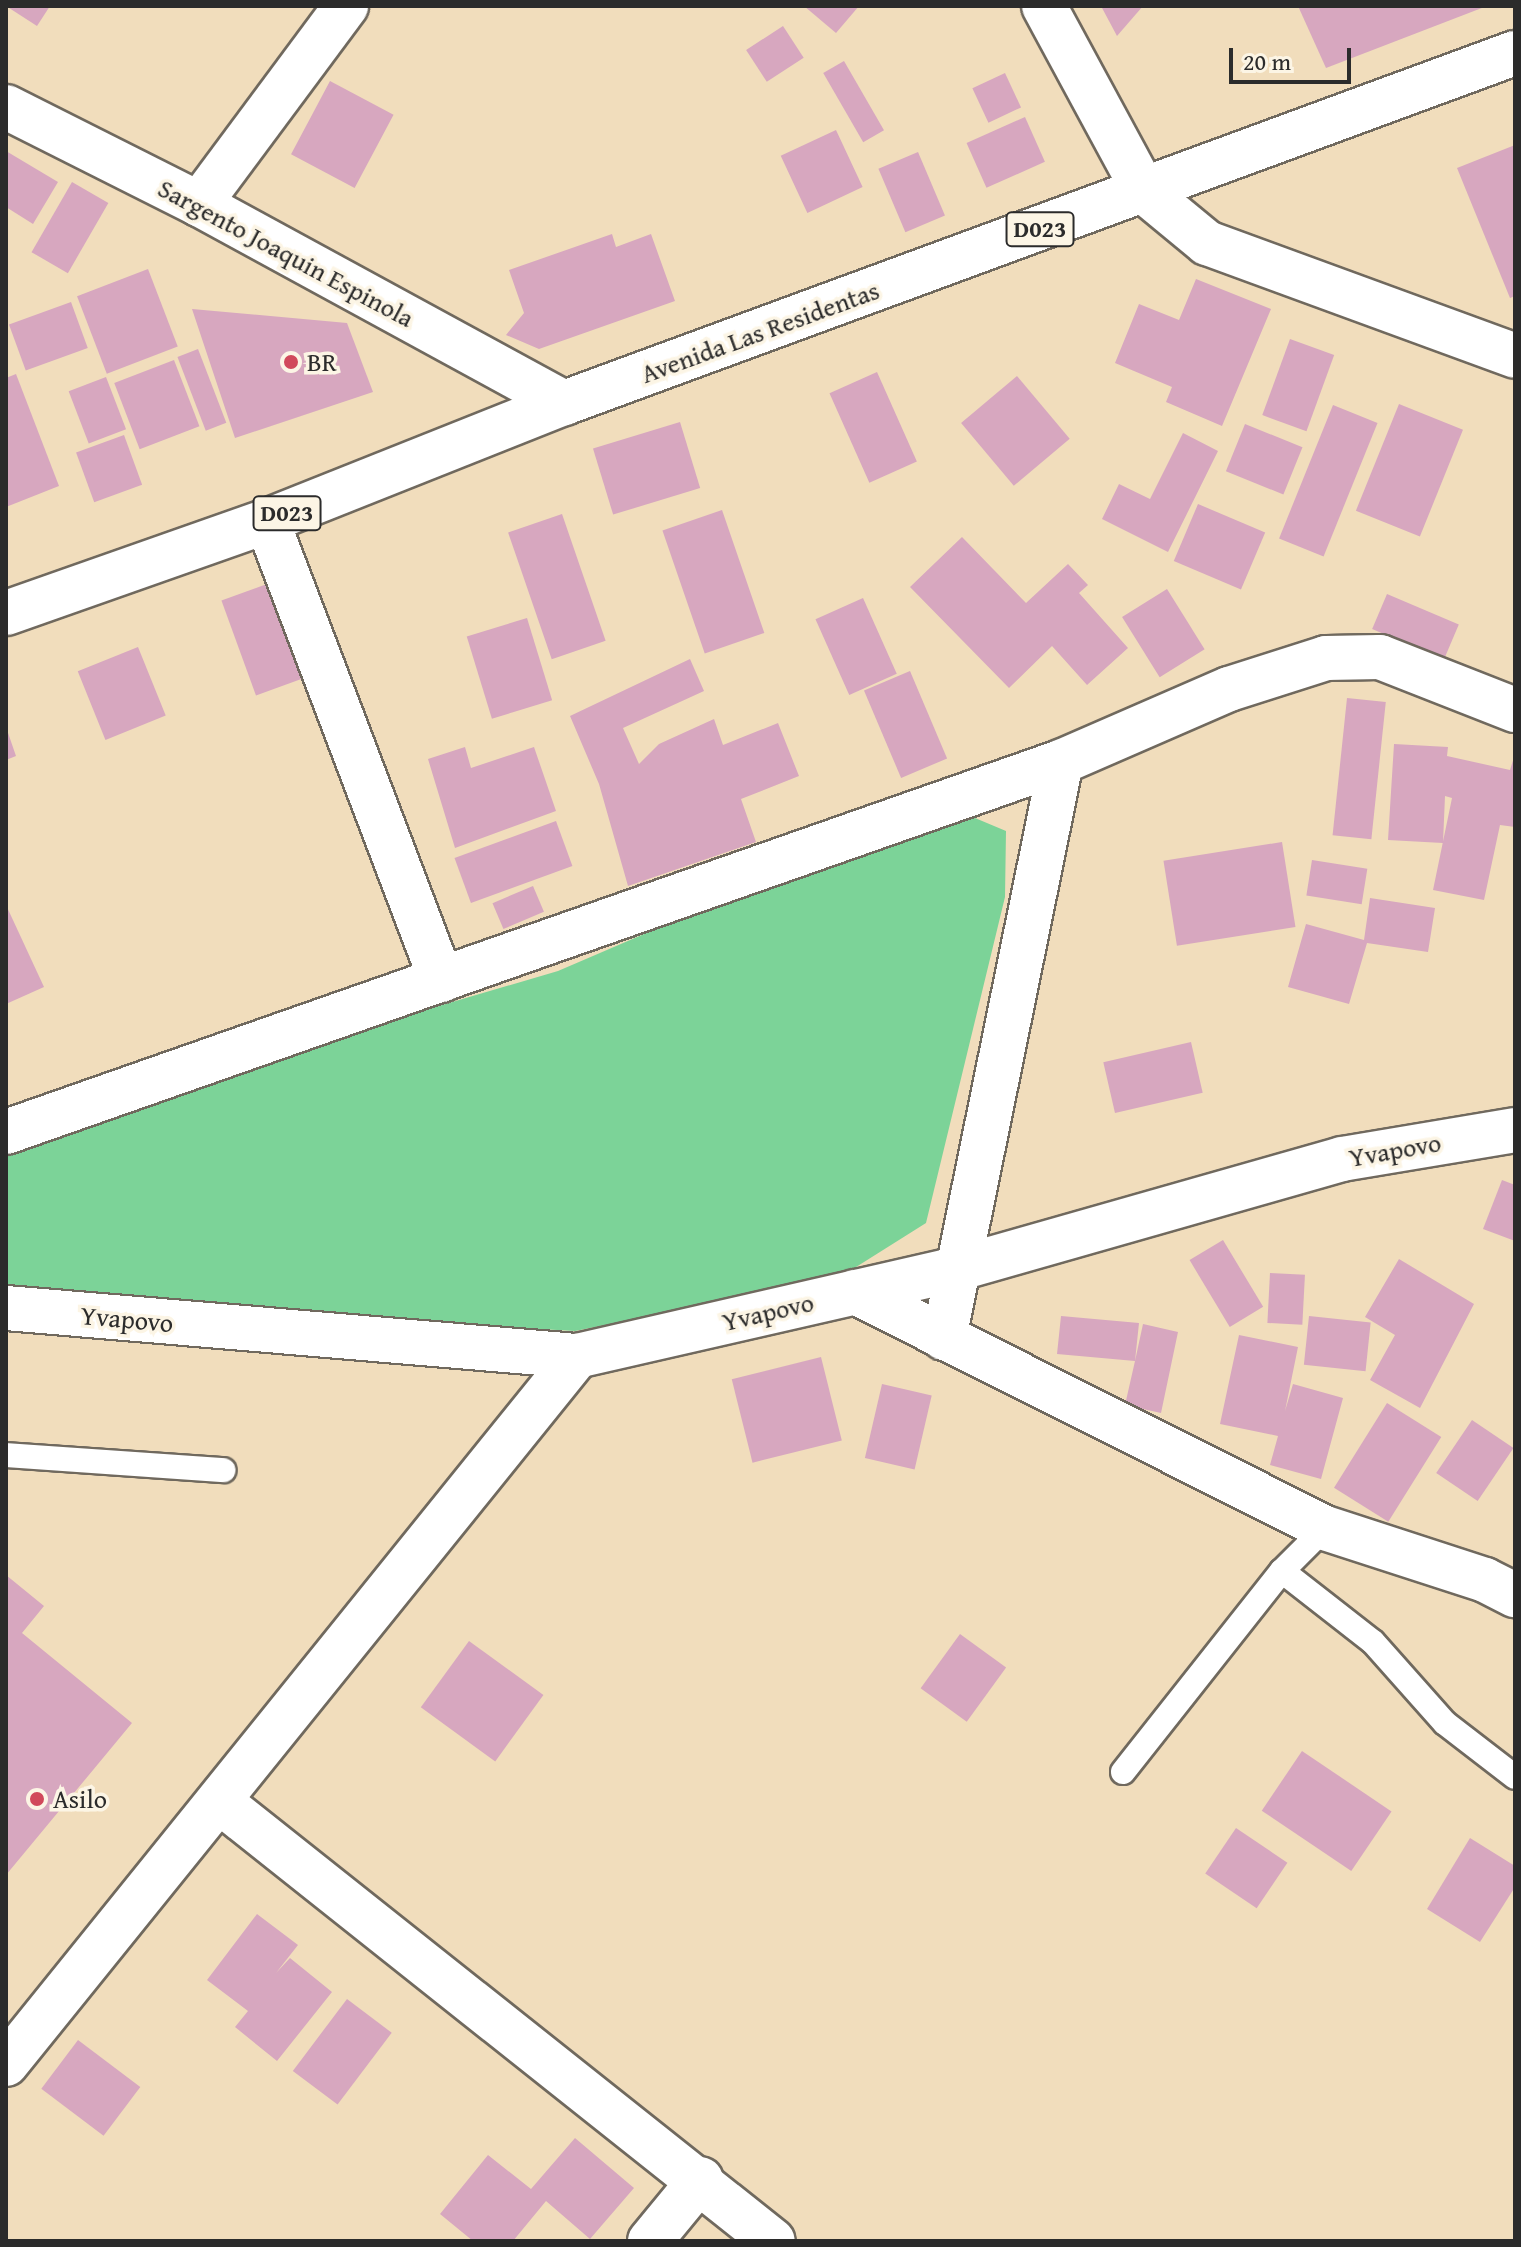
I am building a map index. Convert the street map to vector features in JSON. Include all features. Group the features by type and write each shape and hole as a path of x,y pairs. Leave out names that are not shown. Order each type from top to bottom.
{"street":[{"path":"199,204 346,6"},
{"path":"1044,6 1144,191 1207,243 1515,356"},
{"name":"Avenida Las Residentas","path":"6,613 267,521 564,403 1515,53"},
{"name":"Sargento Joaquin Espinola","path":"6,107 199,204 564,403"},
{"path":"267,521 441,980"},
{"path":"6,1132 1061,762 1229,689 1326,658 1380,657 1515,710"},
{"path":"944,1338 1061,762"},
{"name":"Yvapovo","path":"6,1308 577,1356 956,1269 1342,1159 1515,1130"},
{"path":"855,1292 1325,1528 1485,1580 1515,1595"},
{"path":"6,2064 577,1356"},
{"path":"219,1801 701,2179 773,2241"},
{"path":"650,2241 701,2179"}],"lane":[{"path":"6,1455 223,1470"},
{"path":"1123,1772 1282,1571 1325,1528"},
{"path":"1282,1571 1373,1642 1445,1723 1515,1777"}],"green space":[{"path":"944,805 1006,831 1005,897 926,1223 837,1279 575,1331 6,1299 6,1150 126,1098 558,971"}],"building":[{"path":"6,6 50,6 37,26"},
{"path":"804,6 859,6 836,33"},
{"path":"1101,6 1143,6 1117,36"},
{"path":"1298,6 1487,6 1326,68"},
{"path":"783,26 804,58 767,82 746,50"},
{"path":"844,61 884,130 863,142 823,73"},
{"path":"1005,73 1021,107 988,123 972,88"},
{"path":"330,81 394,115 355,188 291,154"},
{"path":"1025,117 1045,162 986,188 967,143"},
{"path":"836,130 863,187 807,213 781,156"},
{"path":"1515,145 1515,296 1510,298 1457,168"},
{"path":"6,151 58,182 33,224 6,207"},
{"path":"918,152 945,216 905,232 878,169"},
{"path":"72,182 108,203 68,273 32,252"},
{"path":"612,234 616,247 651,234 675,301 539,349 506,335 524,313 509,270"},
{"path":"148,269 178,346 107,374 77,296"},
{"path":"1196,279 1271,309 1222,426 1166,402 1172,387 1115,363 1139,304 1179,320"},
{"path":"71,302 88,348 26,371 9,325"},
{"path":"192,309 347,323 373,392 235,438"},
{"path":"1290,339 1334,355 1306,431 1262,415"},
{"path":"198,349 226,423 206,431 177,357"},
{"path":"174,360 199,426 140,449 114,383"},
{"path":"877,372 917,462 869,483 829,393"},
{"path":"16,374 59,486 6,507 6,378"},
{"path":"1017,376 1070,439 1014,486 961,423"},
{"path":"106,377 126,429 89,444 69,391"},
{"path":"1399,404 1463,430 1420,536 1356,511"},
{"path":"1333,405 1378,423 1324,556 1279,539"},
{"path":"680,422 700,488 613,515 593,449"},
{"path":"1245,424 1302,447 1283,495 1226,471"},
{"path":"1183,433 1218,451 1168,552 1102,519 1119,484 1150,499"},
{"path":"124,435 142,485 94,502 76,452"},
{"path":"1198,504 1265,533 1241,590 1174,561"},
{"path":"722,510 764,633 705,653 662,531"},
{"path":"562,514 606,641 552,659 508,533"},
{"path":"962,537 1026,603 1068,564 1088,585 1079,593 1128,648 1087,685 1052,646 1009,688 910,587"},
{"path":"275,581 310,676 256,695 221,600"},
{"path":"1167,589 1205,649 1160,677 1122,617"},
{"path":"1387,594 1459,624 1444,659 1372,629"},
{"path":"863,598 897,674 849,695 815,619"},
{"path":"527,618 552,700 492,719 467,636"},
{"path":"138,647 166,716 105,740 78,671"},
{"path":"690,659 704,691 623,728 639,764 659,744 714,719 723,745 778,723 799,776 741,799 756,842 628,886 599,784 570,716"},
{"path":"910,671 947,758 901,778 864,691"},
{"path":"1347,698 1386,702 1371,839 1333,835"},
{"path":"6,727 16,756 6,760"},
{"path":"1394,744 1448,747 1447,756 1510,770 1515,754 1515,827 1500,825 1484,900 1433,890 1443,843 1388,840","holes":["1445,796 1452,798 1443,841"]},
{"path":"465,747 471,768 534,747 556,811 455,848 428,759"},
{"path":"556,821 572,866 471,903 455,858"},
{"path":"1282,842 1295,927 1177,946 1163,861"},
{"path":"1312,860 1367,869 1362,904 1306,896"},
{"path":"533,886 544,912 503,929 492,903"},
{"path":"1370,898 1435,908 1428,952 1367,943 1349,1004 1288,987 1306,924 1364,940"},
{"path":"6,905 44,987 6,1004"},
{"path":"1191,1042 1203,1093 1115,1113 1103,1062"},
{"path":"1502,1180 1515,1185 1515,1241 1483,1229"},
{"path":"1223,1240 1263,1307 1230,1327 1190,1260"},
{"path":"1399,1259 1474,1304 1420,1408 1370,1380 1395,1335 1365,1317"},
{"path":"1270,1273 1305,1275 1302,1325 1267,1323"},
{"path":"1061,1316 1139,1323 1135,1361 1057,1354"},
{"path":"1309,1316 1371,1322 1366,1371 1304,1365"},
{"path":"1143,1324 1178,1332 1161,1413 1125,1405"},
{"path":"1239,1335 1298,1347 1285,1411 1293,1384 1343,1398 1321,1479 1270,1465 1278,1436 1220,1424"},
{"path":"821,1357 842,1440 753,1463 732,1379"},
{"path":"882,1384 932,1395 915,1470 865,1458"},
{"path":"1387,1403 1441,1437 1388,1522 1334,1488"},
{"path":"1472,1420 1513,1448 1478,1501 1436,1473"},
{"name":"Asilo","path":"6,1575 44,1606 22,1633 132,1723 6,1875"},
{"path":"960,1634 1006,1668 967,1722 921,1688"},
{"path":"469,1641 543,1695 495,1761 421,1707"},
{"path":"1302,1751 1392,1811 1351,1871 1262,1811"},
{"path":"1236,1828 1287,1863 1257,1908 1205,1874"},
{"path":"1470,1838 1515,1866 1515,1887 1480,1942 1427,1909"},
{"path":"257,1914 298,1945 276,1973 290,1958 332,1992 277,2061 235,2027 248,2011 207,1980"},
{"path":"347,1999 392,2033 338,2105 293,2071"},
{"path":"78,2040 140,2087 104,2136 41,2089"},
{"path":"575,2138 634,2188 590,2239 546,2201 513,2241 473,2241 440,2214 488,2155 531,2189"}],"place":[{"name":"BR","path":"291,362"},
{"name":"Asilo","path":"37,1799"}]}
